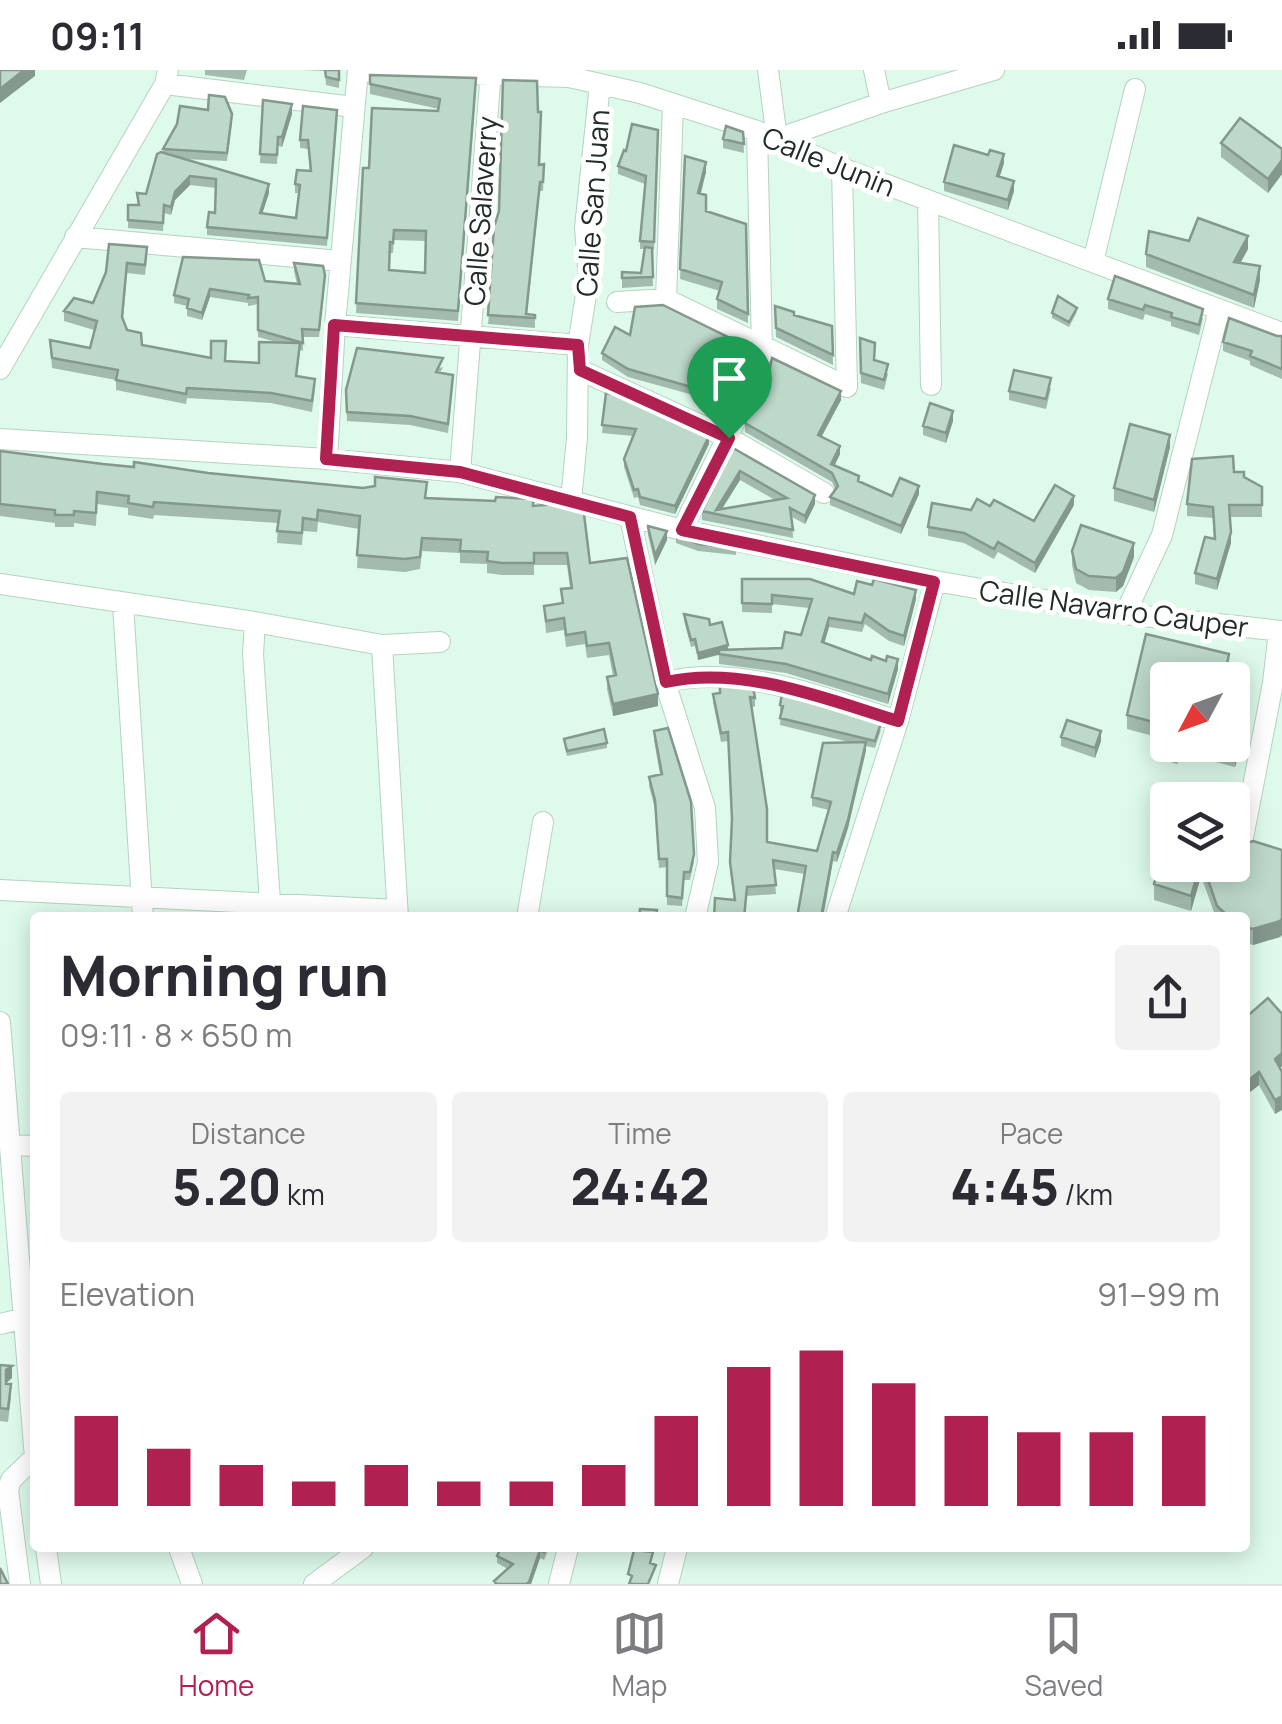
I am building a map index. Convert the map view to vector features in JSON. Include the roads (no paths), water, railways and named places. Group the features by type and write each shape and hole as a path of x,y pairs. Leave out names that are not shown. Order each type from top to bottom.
{"street":[{"path":"682,530 755,380 762,346 768,70"},
{"path":"874,70 880,102"},
{"path":"326,459 334,325 358,71"},
{"name":"Calle Junin","path":"358,71 491,72 590,78 640,92 767,135 842,168 1282,333"},
{"name":"Calle Salaverry","path":"460,472 491,72"},
{"path":"767,135 981,72"},
{"path":"1,362 167,77 354,107"},
{"name":"Calle San Juan","path":"571,502 591,375 578,345 589,276 585,228 590,78"},
{"path":"1093,262 1135,89"},
{"path":"666,298 673,105"},
{"path":"618,302 666,298 847,387 842,168"},
{"path":"928,200 931,385"},
{"path":"75,236 340,261"},
{"path":"1125,614 1162,536 1220,310"},
{"path":"334,325 578,345"},
{"path":"591,375 729,438 824,493"},
{"name":"Calle Navarro Cauper","path":"0,439 326,459 460,472 682,530 934,582 1125,614 1280,631"},
{"path":"630,517 679,679 705,808 708,862 696,912"},
{"path":"837,912 898,721 934,582"},
{"path":"0,584 382,645 440,642"},
{"path":"123,604 143,907"},
{"path":"254,622 252,654 271,911"},
{"path":"1250,802 1280,631"},
{"path":"382,645 398,912"},
{"path":"679,679 783,687 898,721"},
{"path":"527,912 543,822"},
{"path":"0,890 143,907 313,912"},
{"path":"0,1022 10,1145 28,1274 25,1318 30,1388"},
{"path":"10,1145 30,1146"},
{"path":"0,1324 25,1318"},
{"path":"20,1584 8,1490 11,1480 30,1462"},
{"path":"47,1552 51,1584"},
{"path":"180,1552 192,1584"},
{"path":"314,1584 358,1552"},
{"path":"559,1584 567,1552"},
{"path":"668,1584 675,1552"}]}
